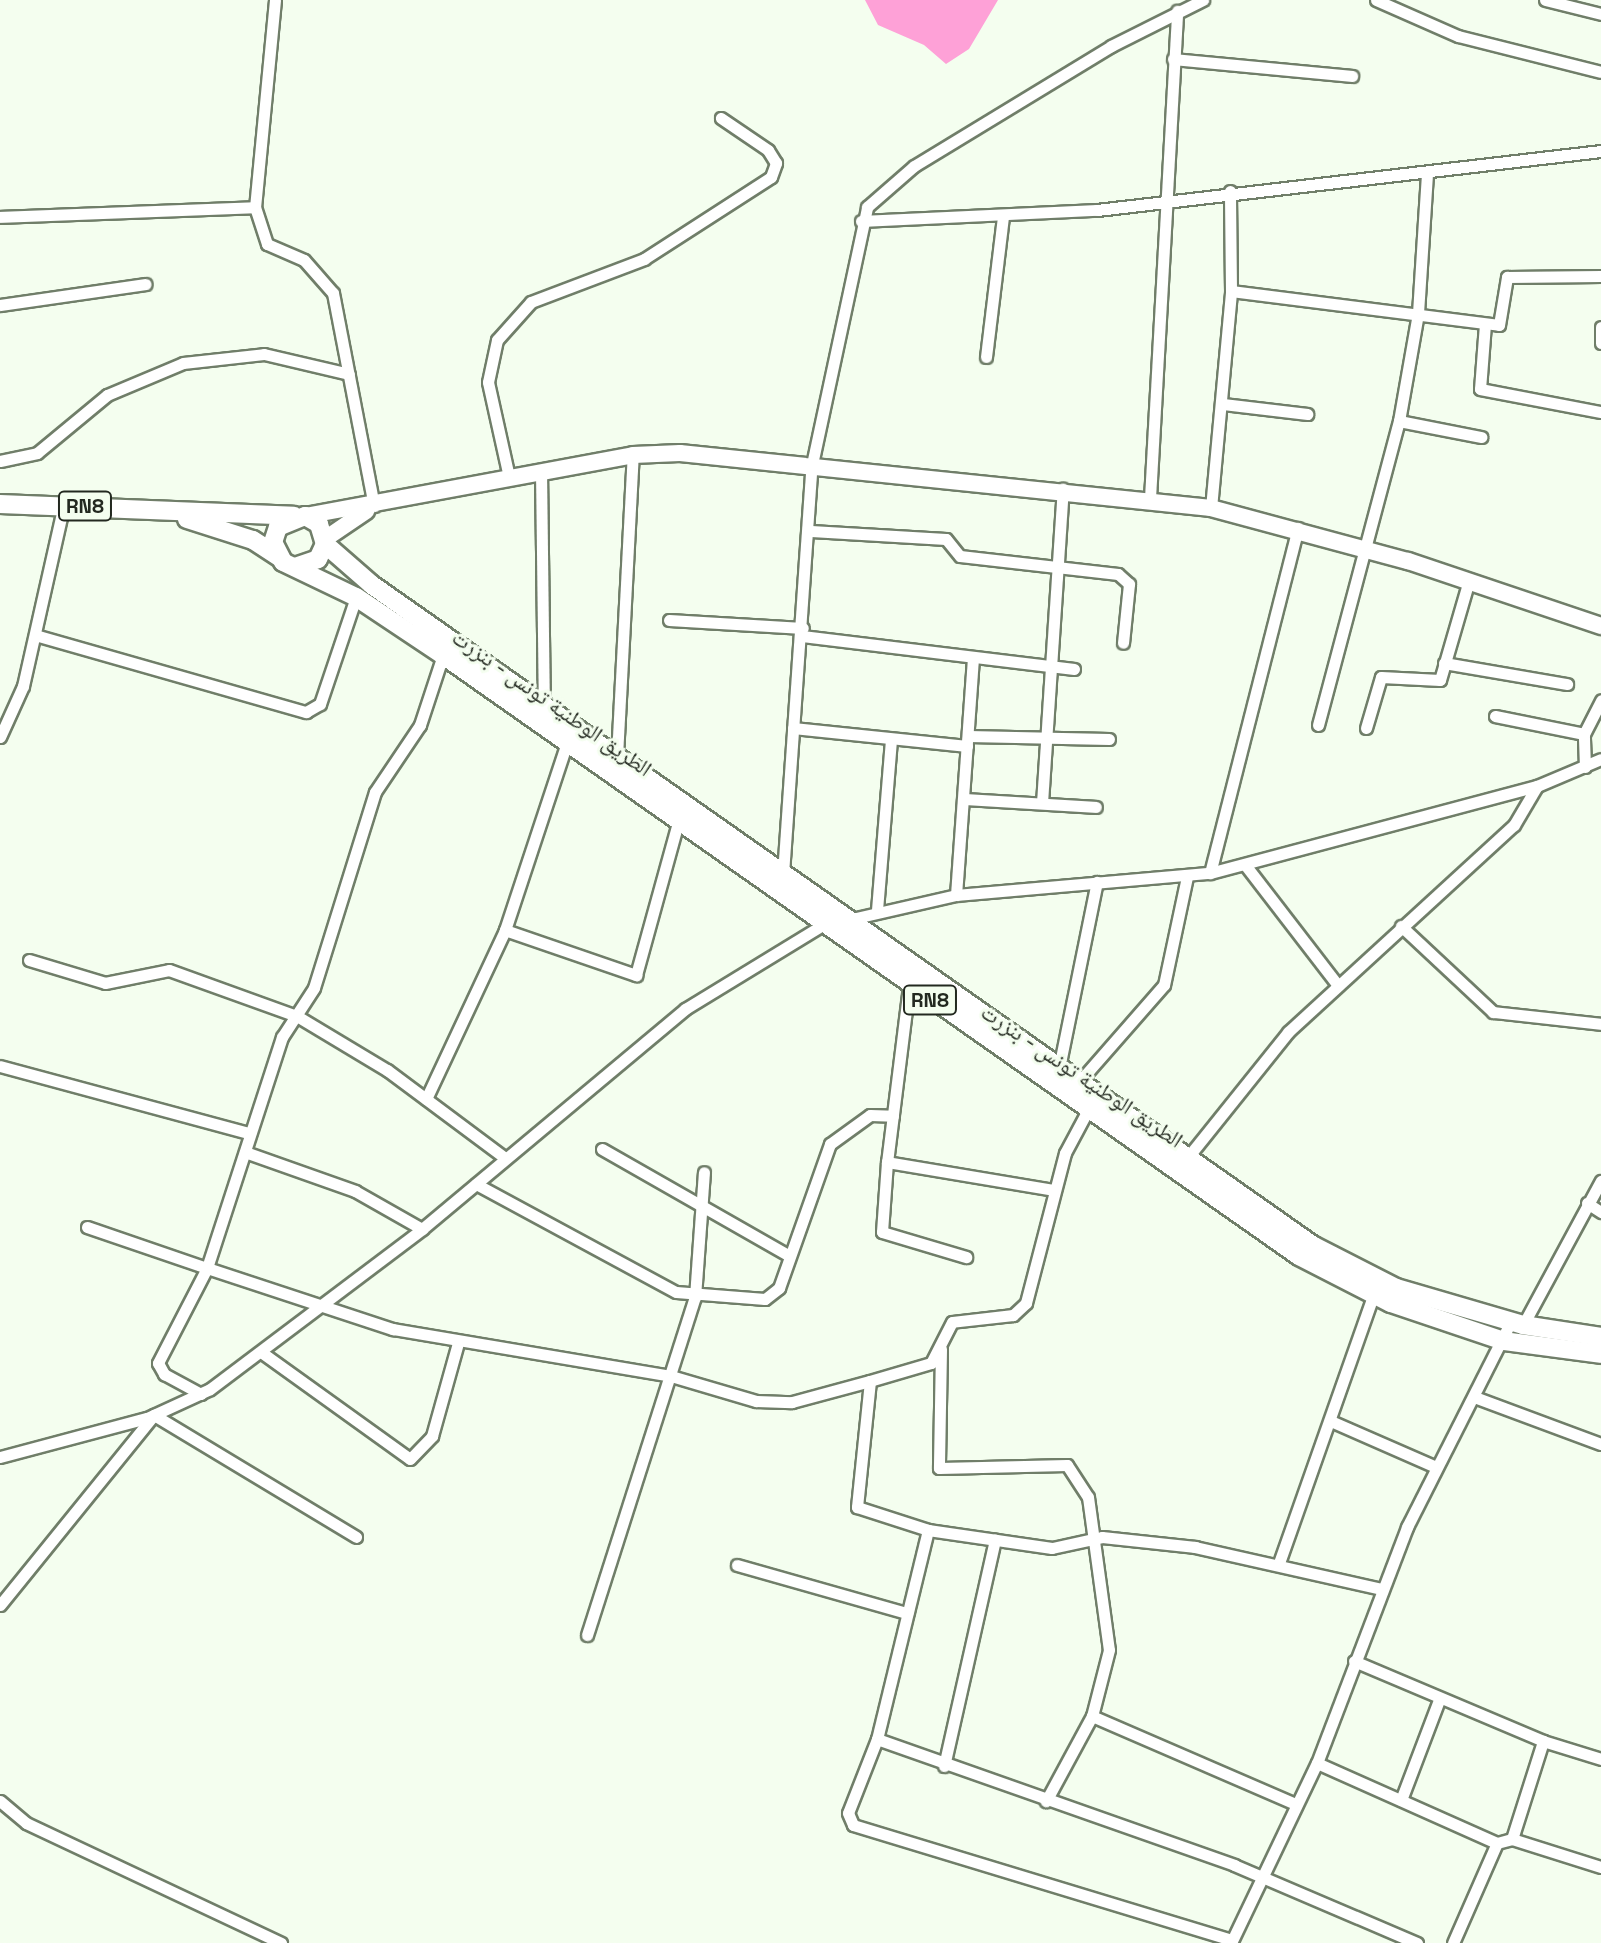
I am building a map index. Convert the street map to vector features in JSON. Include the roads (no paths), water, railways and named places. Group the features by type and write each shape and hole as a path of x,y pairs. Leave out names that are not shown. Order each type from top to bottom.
{"main road":[{"name":"RN8","path":"0,504 64,504 169,513 301,516 325,541"},
{"name":"RN8","path":"169,513 253,540 295,567"},
{"path":"279,557 278,527 301,516"},
{"name":"الطريق الوطنية تونس - بنزرت","path":"325,541 544,705 1079,1082 1353,1268 1517,1323 1601,1337"},
{"path":"295,567 318,559 325,541"},
{"name":"الطريق الوطنية تونس - بنزرت","path":"295,567 356,597 443,655 909,986 1299,1256 1373,1296 1504,1341 1601,1354"}],"street":[{"path":"275,0 255,207 267,244 304,260 333,293 374,506"},
{"path":"783,874 811,531 811,469 861,221 891,181 1177,11 1203,0"},
{"path":"1376,0 1471,40 1601,72"},
{"path":"1545,0 1601,14"},
{"path":"1150,498 1164,202 1177,11"},
{"path":"1173,59 1352,76"},
{"path":"509,477 488,382 497,340 531,302 644,259 771,177 776,163 768,150 721,118"},
{"path":"861,221 1003,216 1164,202 1230,191 1427,175 1601,151"},
{"path":"1318,725 1399,421 1418,313 1427,175"},
{"path":"1211,508 1223,404 1231,291 1230,191"},
{"path":"0,217 255,207"},
{"path":"986,357 1003,216"},
{"path":"1231,291 1485,324 1502,323 1507,277 1601,276"},
{"path":"0,305 145,284"},
{"path":"1485,324 1480,389 1601,412"},
{"path":"1601,327 1601,343"},
{"path":"0,461 37,453 107,395 183,363 264,354 349,374"},
{"path":"1223,404 1307,414"},
{"path":"1399,421 1481,437"},
{"path":"617,756 633,455"},
{"path":"301,516 374,506 541,470 633,455 1063,489 1211,508 1298,528 1469,580 1601,626"},
{"path":"541,470 544,705"},
{"path":"1042,803 1063,489"},
{"path":"0,737 35,635 64,504"},
{"path":"325,541 374,506"},
{"path":"1210,873 1298,528"},
{"path":"811,531 946,539 960,556 1060,565 1127,581 1123,643"},
{"path":"1366,728 1381,677 1433,684 1444,663 1469,580"},
{"path":"35,635 306,712 320,704 356,597"},
{"path":"669,620 803,632 973,659 1074,669"},
{"path":"201,1394 158,1363 207,1268 282,1037 314,988 375,792 420,725 443,655"},
{"path":"956,895 966,799 973,659"},
{"path":"1444,663 1567,684"},
{"path":"1585,767 1584,734 1601,700"},
{"path":"1495,716 1584,734"},
{"path":"793,728 891,741 1109,739"},
{"path":"877,910 891,741"},
{"path":"426,1099 505,930 567,742"},
{"path":"0,1457 154,1415 201,1394 422,1229 685,1009 823,923 956,895 1187,877 1246,866 1537,786 1601,759"},
{"path":"1188,1157 1288,1032 1514,825 1537,786"},
{"path":"966,799 1096,807"},
{"path":"505,930 636,975 678,822"},
{"path":"1246,866 1337,984"},
{"path":"1079,1082 1164,985 1187,877"},
{"path":"1059,1068 1097,882"},
{"path":"1401,926 1493,1012 1601,1024"},
{"path":"29,960 113,984 169,970 297,1016 426,1099 505,1158"},
{"path":"909,986 887,1162 882,1232 966,1257"},
{"path":"0,1066 249,1133"},
{"path":"87,1227 322,1306 458,1343 671,1376 771,1404 931,1363 952,1322 1013,1315 1026,1303 1054,1190 1089,1108"},
{"path":"476,1184 695,1297 770,1297 830,1144 870,1115 893,1116"},
{"path":"602,1149 788,1255"},
{"path":"245,1152 355,1191 422,1229"},
{"path":"887,1162 1054,1190"},
{"path":"587,1635 695,1297 704,1172"},
{"path":"928,1530 877,1739 848,1813 853,1825 1231,1941 1259,1875 1317,1763 1382,1589 1436,1467 1477,1398 1504,1341 1601,1181"},
{"path":"1587,1203 1601,1212"},
{"path":"1279,1563 1333,1422 1373,1296"},
{"path":"261,1352 410,1459 432,1436 458,1343"},
{"path":"941,1348 939,1468 1067,1465 1088,1497 1109,1650 1092,1716 1046,1801"},
{"path":"870,1381 857,1507 928,1530 1052,1548 1094,1538 1279,1563 1382,1589"},
{"path":"1477,1398 1601,1444"},
{"path":"154,1415 356,1537"},
{"path":"0,1605 154,1415"},
{"path":"1333,1422 1436,1467"},
{"path":"944,1766 995,1540"},
{"path":"737,1565 907,1613"},
{"path":"1354,1661 1439,1700 1543,1741 1601,1759"},
{"path":"1401,1800 1439,1700"},
{"path":"1092,1716 1295,1804"},
{"path":"877,1739 944,1766 1259,1875 1417,1943"},
{"path":"1512,1839 1543,1741"},
{"path":"1317,1763 1497,1843 1512,1839 1601,1867"},
{"path":"0,1801 26,1823 281,1943"},
{"path":"1453,1943 1497,1843"}]}
